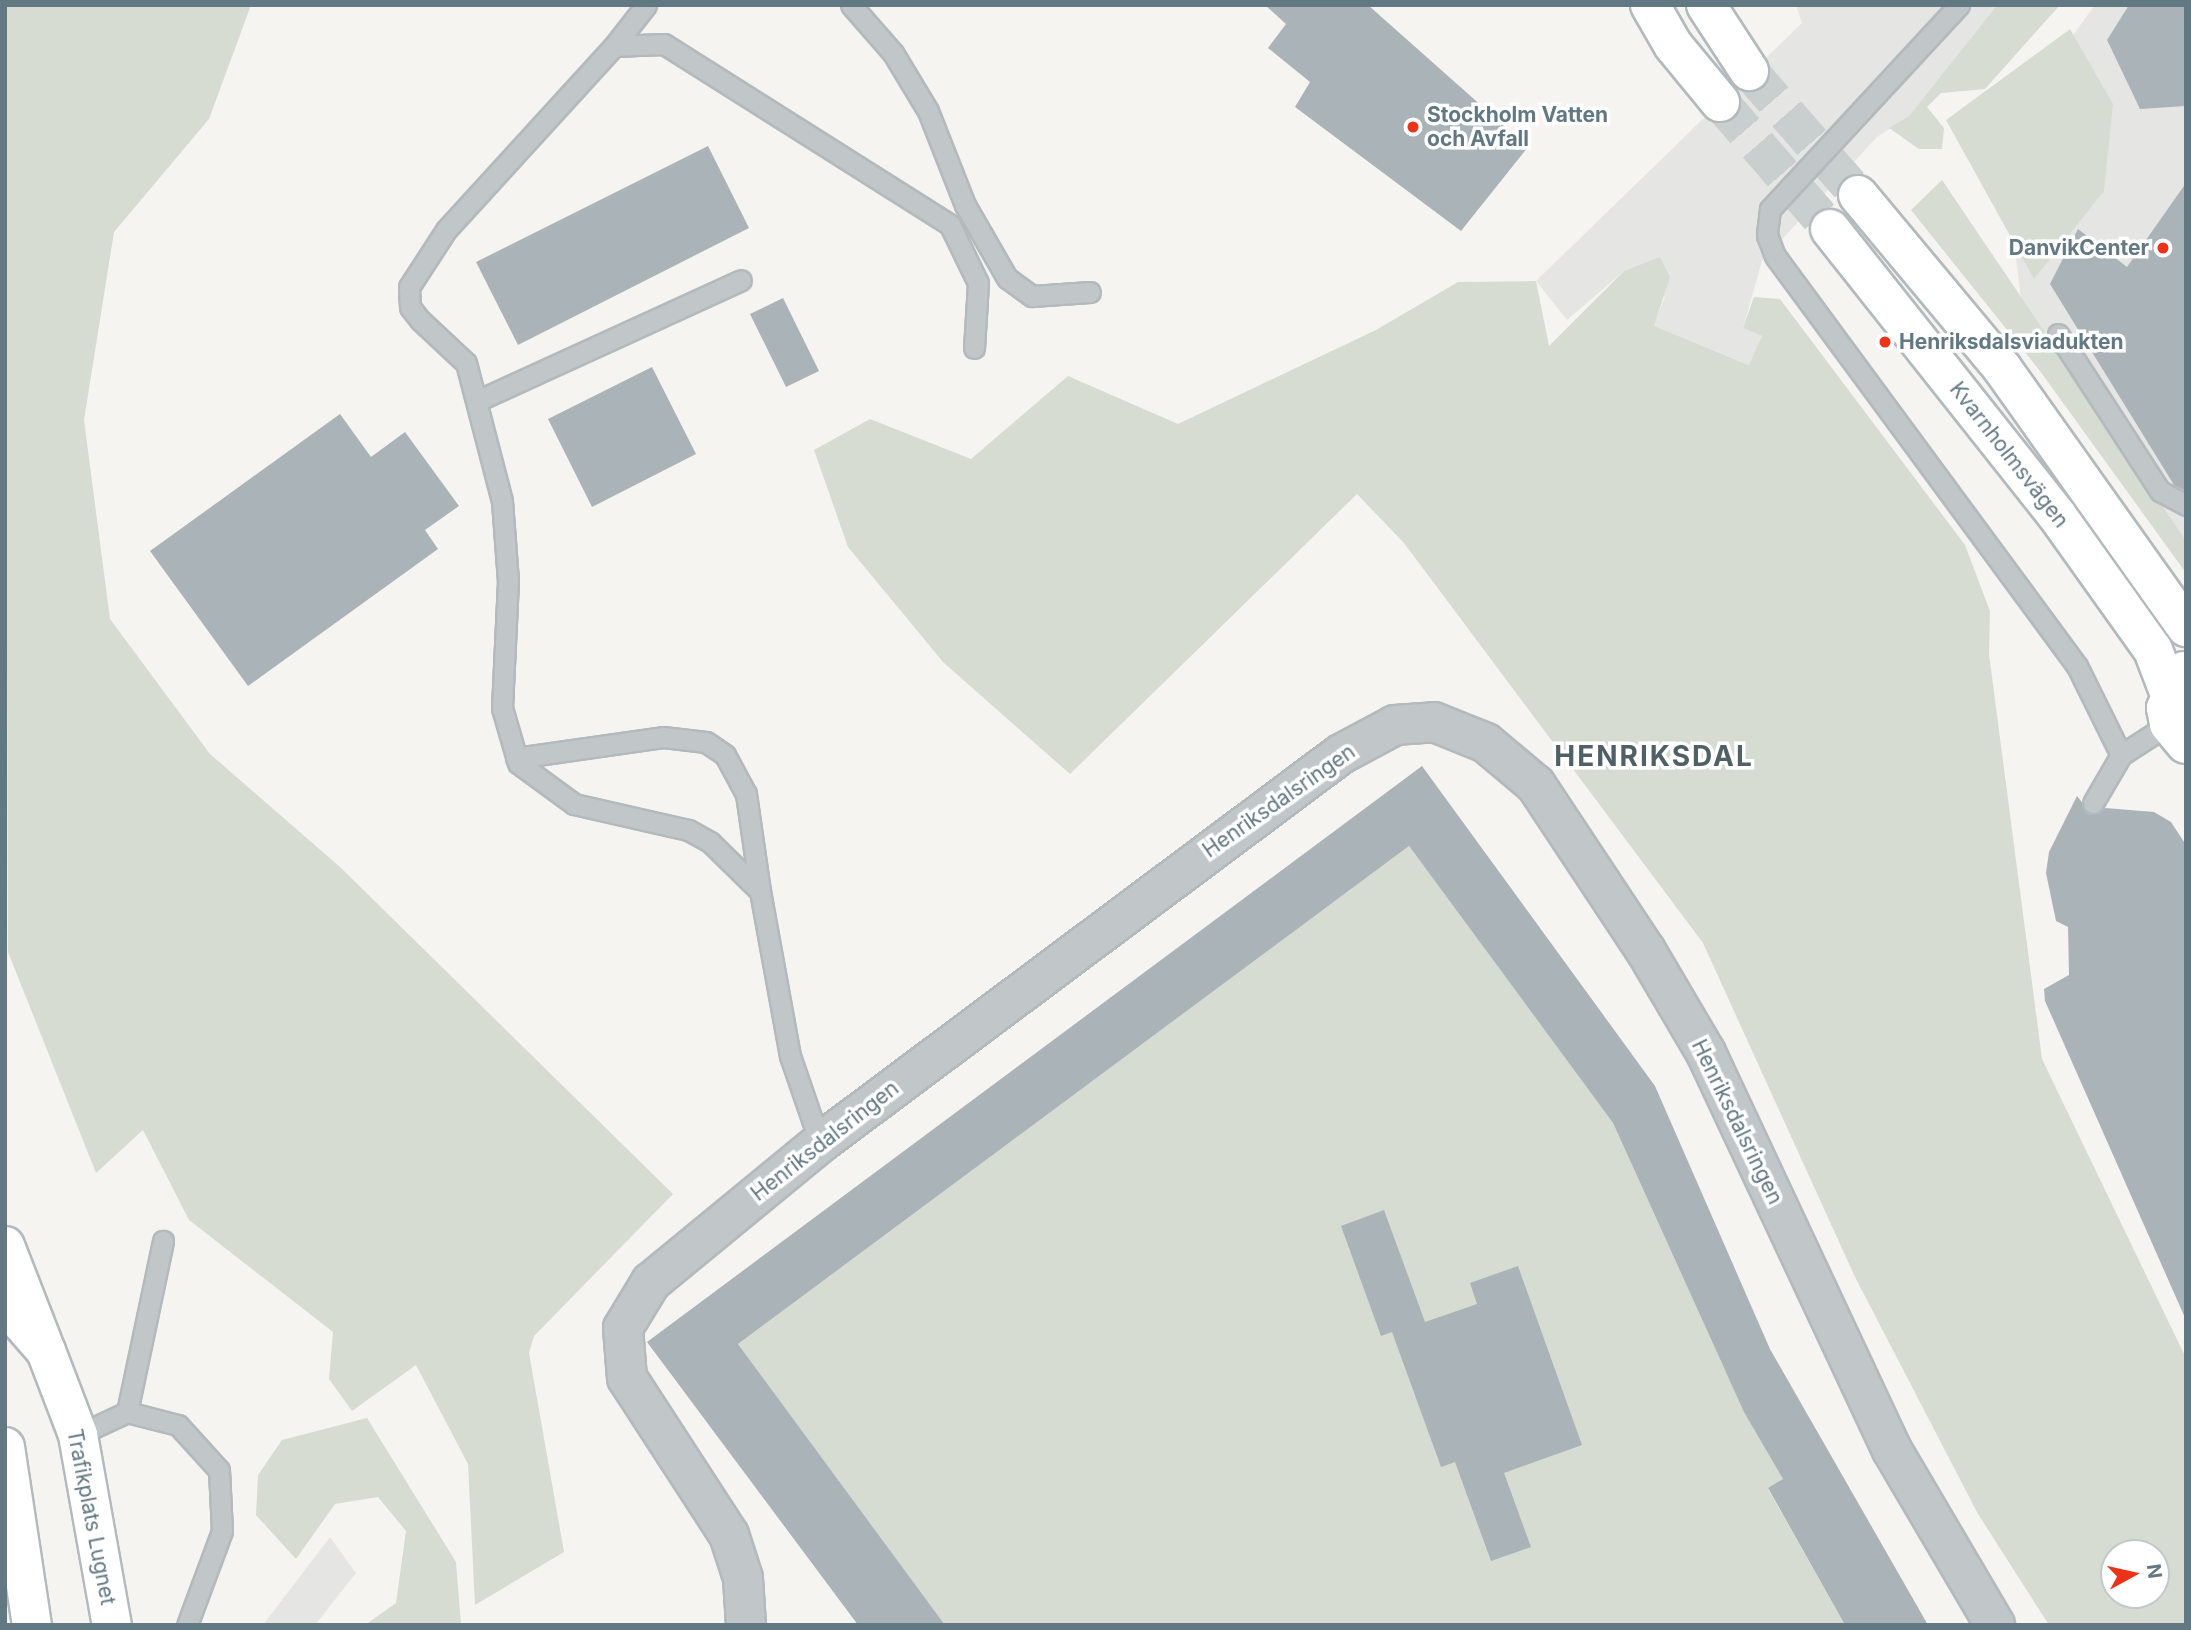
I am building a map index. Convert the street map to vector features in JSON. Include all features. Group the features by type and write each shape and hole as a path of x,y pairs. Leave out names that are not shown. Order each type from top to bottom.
{"street":[{"path":"1650,5 1673,45 1720,102"},
{"path":"1706,5 1749,71"},
{"name":"Kvarnholmsvägen","path":"1858,195 2002,368 2186,627"},
{"name":"Kvarnholmsvägen","path":"1830,229 2056,514 2153,649 2177,707"},
{"name":"Henriksdalsringen","path":"746,1625 736,1552 640,1406 621,1353 623,1328 677,1256 821,1143 1341,754 1395,725 1434,722 1465,730 1536,785 1646,951 1706,1053 1892,1450 1995,1625"},
{"path":"5,1246 46,1351"},
{"name":"Trafikplats Lugnet","path":"5,1304 46,1351 78,1435 111,1625"},
{"path":"5,1447 32,1625"}],"lane":[{"path":"646,5 614,47 446,230 409,287 410,307 420,320 466,363 502,500 508,581 502,708 516,758 538,783 574,804 688,830 710,842 760,891"},
{"path":"851,5 894,53 928,111 965,205 1007,278 1032,296 1090,292"},
{"path":"1959,5 1770,209 1767,235 1775,256 2077,666 2121,755"},
{"path":"614,47 664,44 950,225 978,283 974,348"},
{"path":"477,401 741,280"},
{"path":"2058,334 2160,491 2186,505"},
{"path":"2094,803 2121,755 2177,707"},
{"path":"516,758 663,737 706,742 726,755 746,794 760,891 790,1056 821,1143"},
{"path":"127,1412 163,1241"},
{"path":"78,1435 127,1412 178,1425 219,1470 222,1531 187,1625"}],"shaded area":[{"path":"5,5 251,5 209,119 114,232 84,420 110,619 210,754 340,867 673,1194 534,1336 529,1353 564,1552 475,1605 468,1464 416,1365 352,1411 329,1379 333,1332 189,1220 143,1130 96,1173 8,952"},
{"path":"1796,5 1997,5 1909,116 1877,137 1762,261 1743,328 1762,336 1750,365 1653,326 1665,297 1624,271 1567,320 1536,281 1802,23"},
{"path":"1997,5 2060,5 1985,89 1941,93 1927,107 1944,128 1942,149 1919,149 1889,128 1909,116"},
{"path":"2095,5 2186,5 2186,554 2022,308 2001,133"},
{"path":"2070,29 2113,104 2104,191 2034,279 1946,120"},
{"path":"1942,180 2186,541 2186,573 2040,371 1911,210"},
{"path":"1660,257 1670,277 1654,326 1749,365 1762,336 1743,328 1754,297 1780,299 1965,545 1990,611 1989,654 2042,1059 2186,1358 2186,1625 2049,1625 1978,1514 1855,1277 1703,943 1404,543 1357,494 1070,774 943,662 848,547 814,450 870,419 971,459 1068,376 1178,424 1376,330 1458,282 1536,281 1549,346 1624,271"},
{"path":"1409,846 1613,1123 1725,1370 1783,1479 1768,1489 1845,1625 945,1625 738,1344"},
{"path":"367,1418 456,1562 461,1625 365,1625 396,1603 406,1531 378,1497 335,1504 296,1559 256,1515 258,1475 282,1440"},
{"path":"330,1537 356,1573 315,1625 263,1625"}],"building":[{"name":"Stockholm Vatten och Avfall","path":"1265,5 1368,5 1528,147 1461,231 1295,107 1310,82 1268,48 1286,24"},
{"path":"2129,5 2186,5 2186,106 2140,109 2107,40"},
{"path":"708,146 749,228 518,345 476,262"},
{"name":"DanvikCenter","path":"2186,183 2186,491 2174,485 2050,284 2078,229 2127,267"},
{"path":"783,298 819,371 786,387 750,314"},
{"path":"652,367 696,454 592,507 548,419"},
{"path":"340,414 371,457 405,432 459,506 425,530 438,549 248,686 150,551"},
{"path":"1422,766 1655,1086 1770,1349 1928,1625 1845,1625 1768,1488 1783,1479 1744,1412 1613,1123 1409,846 738,1344 945,1625 858,1625 647,1342"},
{"path":"2077,796 2092,815 2105,808 2154,812 2171,822 2186,845 2186,1320 2045,1001 2044,989 2069,975 2068,927 2056,921 2046,873 2049,852"},
{"path":"1384,1210 1425,1322 1477,1304 1470,1283 1518,1266 1582,1445 1504,1473 1531,1547 1491,1561 1455,1462 1441,1467 1392,1332 1381,1336 1341,1226"}],"tunnel":[{"path":"1749,71 1858,195"},
{"path":"1720,102 1830,229"}],"place":[{"name":"Stockholm Vatten och Avfall","path":"1413,127"},
{"name":"DanvikCenter","path":"2163,248"},
{"name":"Henriksdalsviadukten","path":"1885,342"}],"district":[{"name":"HENRIKSDAL","path":"1654,756"}]}
